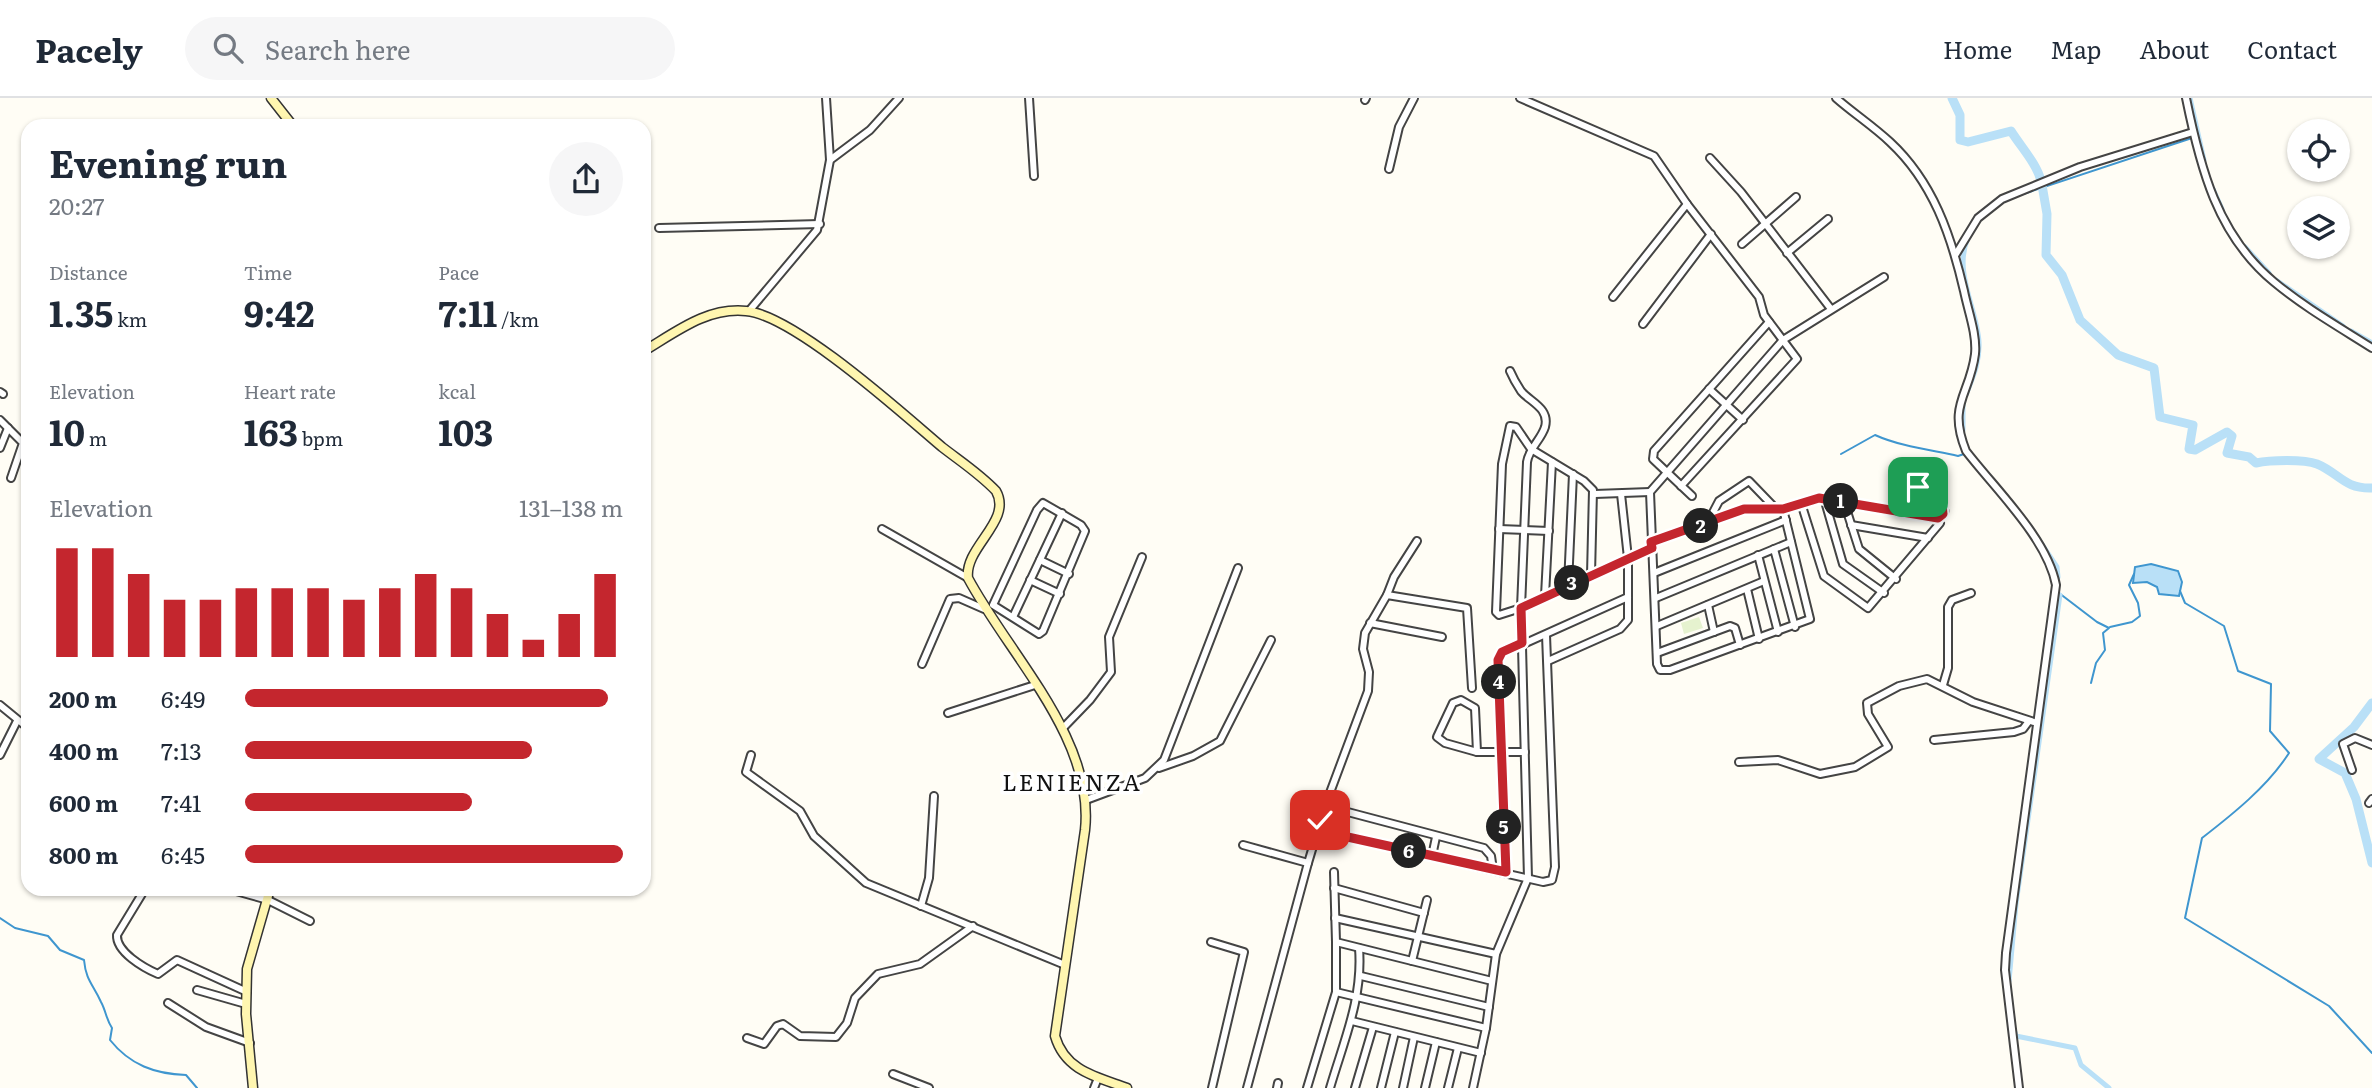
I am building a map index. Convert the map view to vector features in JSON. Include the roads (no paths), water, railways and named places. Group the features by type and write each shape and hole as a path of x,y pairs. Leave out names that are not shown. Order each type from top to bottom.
{"street":[{"path":"271,98 288,119"},
{"path":"749,310 802,250 820,224 830,160 826,98"},
{"path":"830,160 870,130 899,98"},
{"path":"1029,98 1034,176"},
{"path":"1389,169 1399,127 1414,98"},
{"path":"1520,98 1654,156 1687,204 1759,297 1761,311 1798,361 1681,486"},
{"path":"1836,98 1892,144 1924,181 1956,254 1976,352 1958,413 1960,436 1966,451 2040,545 2052,566 2056,585 2006,962 2019,1088"},
{"path":"2186,98 2210,192 2236,240 2275,283 2372,348"},
{"path":"1956,254 1978,218 2002,199 2080,167 2193,132"},
{"path":"1710,158 1766,224 1831,309"},
{"path":"1742,244 1796,197"},
{"path":"1614,297 1687,204"},
{"path":"1787,253 1828,219"},
{"path":"659,228 820,224"},
{"path":"1643,324 1711,234"},
{"path":"1706,524 1719,501 1749,481 1780,510 1786,520 1811,616 1807,622 1664,671 1658,668 1650,492 1783,340 1884,276"},
{"path":"651,347 701,318 715,313 749,310 778,322 828,355 996,491 999,497 999,512 971,554 968,578"},
{"path":"1692,496 1653,459 1654,451 1769,322"},
{"path":"1472,1088 1486,1028 1496,954 1528,878 1521,608 1523,529 1527,462 1531,449 1545,426 1544,412 1522,391 1510,371"},
{"path":"1709,389 1743,420"},
{"path":"0,420 21,441"},
{"path":"1591,575 1595,494 1589,484 1531,449 1516,427 1508,427 1499,528 1496,612 1499,615 1521,608 1628,558 1652,545 1744,509 1780,510 1824,498 1938,518"},
{"path":"0,448 8,428"},
{"path":"11,478 21,449"},
{"path":"1545,596 1552,462"},
{"path":"1568,585 1573,474"},
{"path":"1902,482 1920,487 1942,506 1945,512 1938,518"},
{"path":"1595,494 1650,492"},
{"path":"1548,661 1625,625 1629,615 1628,558 1621,494"},
{"path":"1824,498 1843,564 1884,593"},
{"path":"1844,502 1860,551 1896,579"},
{"path":"922,664 950,599 959,598 991,610 1013,617 1036,634 1041,633 1069,574 1085,531 1081,524 1046,503 1039,506 991,610"},
{"path":"1801,503 1825,577 1868,608 1896,579 1940,523 1938,518"},
{"path":"1013,617 1062,513"},
{"path":"1654,573 1786,520"},
{"path":"1851,525 1928,538"},
{"path":"1499,528 1549,531"},
{"path":"882,529 968,578 991,610 1063,728 1077,759 1086,800 1085,827 1055,1026 1058,1046 1073,1065 1098,1078 1127,1088"},
{"path":"1247,1088 1316,830 1368,691 1369,672 1363,642 1394,576 1417,541"},
{"path":"1656,598 1791,542"},
{"path":"1773,549 1794,626"},
{"path":"1758,555 1778,632"},
{"path":"1063,728 1111,673 1109,637 1142,557"},
{"path":"1040,560 1069,574"},
{"path":"1159,768 1238,568"},
{"path":"1030,580 1060,594"},
{"path":"1657,626 1765,581"},
{"path":"1747,589 1759,639"},
{"path":"1943,685 1948,668 1948,607 1952,600 1970,593"},
{"path":"1387,595 1467,608 1472,688"},
{"path":"1506,872 1498,660 1502,652 1628,597"},
{"path":"1708,605 1714,632"},
{"path":"1370,623 1441,637"},
{"path":"1657,653 1733,626 1740,645"},
{"path":"1316,830 1548,882 1555,875 1546,635"},
{"path":"1086,800 1129,786 1159,768 1194,756 1220,741 1271,639"},
{"path":"1738,762 1783,761 1816,774 1855,767 1888,747 1866,710 1871,699 1899,686 1927,679 1973,702 2037,723"},
{"path":"948,713 1035,685"},
{"path":"1477,752 1475,708 1468,702 1456,701 1444,719 1437,737 1445,743 1477,752 1525,752"},
{"path":"0,705 21,724"},
{"path":"1934,740 2018,731 2029,721"},
{"path":"0,755 17,722"},
{"path":"2352,770 2343,744 2355,738 2372,745"},
{"path":"751,755 746,772 800,811 814,836 853,873 881,891 1065,965"},
{"path":"921,906 929,878 933,796"},
{"path":"1325,806 1484,848 1491,856 1493,870"},
{"path":"1432,856 1436,837"},
{"path":"1244,845 1308,863"},
{"path":"1307,1088 1336,992 1334,872"},
{"path":"1334,888 1424,913"},
{"path":"141,896 117,935 120,946 141,965 158,974 175,960 247,992"},
{"path":"254,896 268,900 310,921"},
{"path":"253,1088 246,1004 250,950 269,896"},
{"path":"1412,961 1427,900"},
{"path":"1335,918 1496,954"},
{"path":"747,1038 764,1044 776,1026 783,1024 800,1036 836,1037 847,1023 855,998 878,974 920,964 973,926"},
{"path":"1212,942 1244,952 1212,1088"},
{"path":"1336,942 1492,981"},
{"path":"1330,1088 1358,998 1361,976 1359,948"},
{"path":"1361,976 1489,1007"},
{"path":"197,989 246,1004"},
{"path":"1336,992 1486,1028"},
{"path":"167,1003 206,1027 250,1044"},
{"path":"1352,1021 1481,1054"},
{"path":"1355,1088 1373,1027"},
{"path":"1381,1088 1395,1032"},
{"path":"1403,1088 1414,1037"},
{"path":"1425,1088 1436,1042"},
{"path":"1448,1088 1458,1048"},
{"path":"893,1073 929,1088"},
{"path":"1094,1088 1098,1078"}],"water":[{"path":"2151,564 2178,571 2182,582 2179,596 2159,594 2157,587 2147,582 2133,583 2135,567"}],"waterway":[{"path":"1952,98 1960,115 1960,140 1968,142 2011,131 2041,181"},
{"path":"2190,98 2204,160"},
{"path":"2020,195 2192,138"},
{"path":"2042,185 2047,214 2046,255 2062,275 2080,320 2118,355 2154,368 2160,417 2193,425 2189,449 2195,450 2227,432 2232,436 2227,453 2249,457 2256,463 2287,460 2311,462 2355,486 2372,488"},
{"path":"2213,189 2222,209"},
{"path":"1966,395 1979,349 1977,329 1964,277 1964,251 1968,238"},
{"path":"2245,247 2269,273"},
{"path":"2276,280 2343,326"},
{"path":"2351,331 2372,343"},
{"path":"1963,404 1963,430"},
{"path":"1841,454 1875,435 1915,447 1958,456 1964,454"},
{"path":"2037,537 2057,567 2058,577"},
{"path":"2110,627 2132,622 2140,616 2138,603 2129,585 2134,574"},
{"path":"2180,591 2185,603 2224,626 2238,671 2271,684 2270,731 2289,753 2260,788 2202,838 2185,918 2329,1006 2372,1053"},
{"path":"2059,593 2109,628 2103,633 2105,650 2096,663 2091,683"},
{"path":"2009,981 2016,904 2060,595"},
{"path":"2372,703 2354,727 2319,759 2345,773 2356,799 2372,863"},
{"path":"0,918 15,928 48,936 60,950 84,960 88,978 112,1028 110,1040 135,1062 164,1073 186,1075 197,1088"},
{"path":"2015,1032 2016,1036 2075,1048 2081,1065 2109,1088"}],"district":[{"name":"LENIENZA","path":"1072,783"}]}
